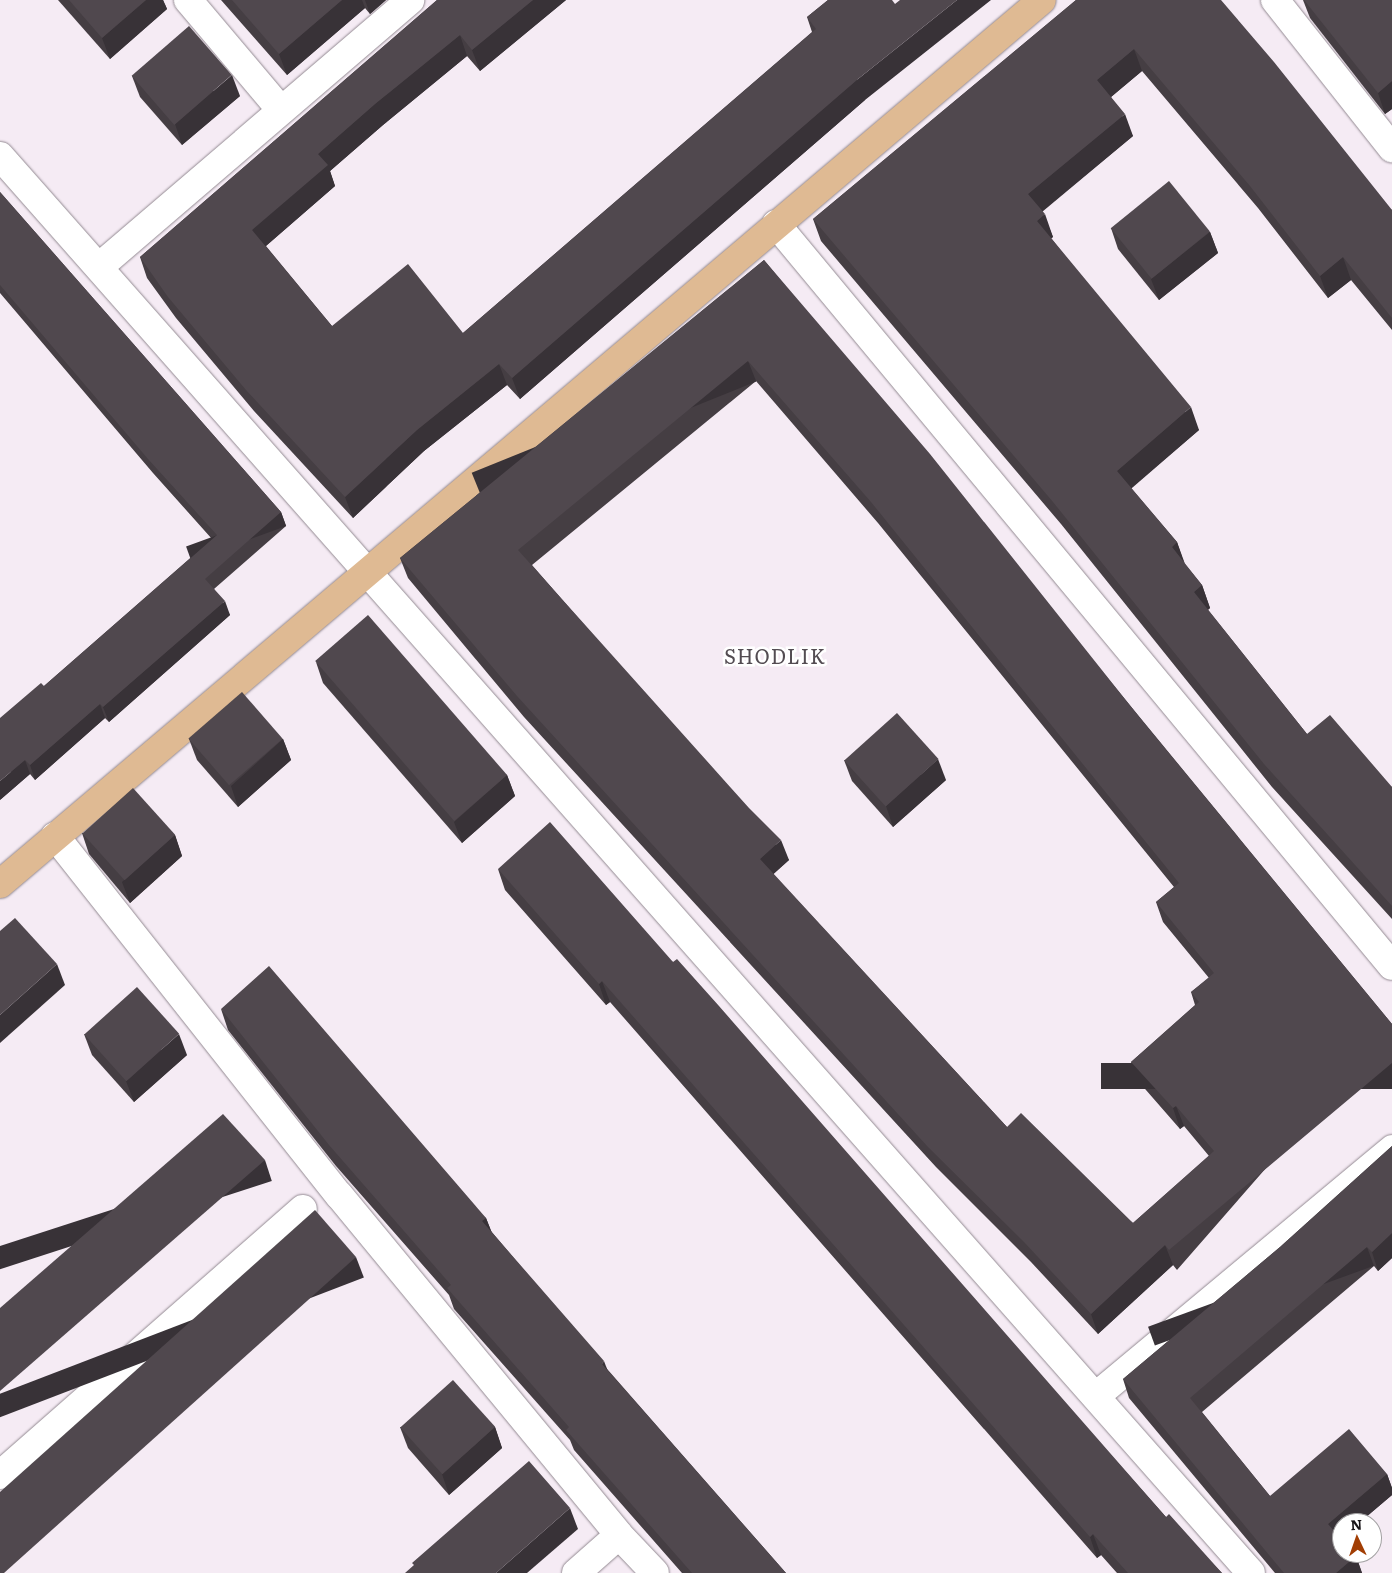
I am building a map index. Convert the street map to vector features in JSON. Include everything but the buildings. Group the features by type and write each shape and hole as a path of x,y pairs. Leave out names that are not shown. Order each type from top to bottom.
{"main road":[{"path":"0,884 1042,0"}],"street":[{"path":"188,0 280,109"},
{"path":"99,267 280,109 410,0"},
{"path":"1275,0 1392,148"},
{"path":"0,156 368,570 1251,1573"},
{"path":"776,224 1392,966"},
{"path":"55,836 339,1195 619,1535 655,1573"},
{"path":"1096,1396 1392,1149"},
{"path":"0,1475 303,1209"},
{"path":"576,1573 619,1535"}],"district":[{"name":"SHODLIK","path":"775,655"}]}
